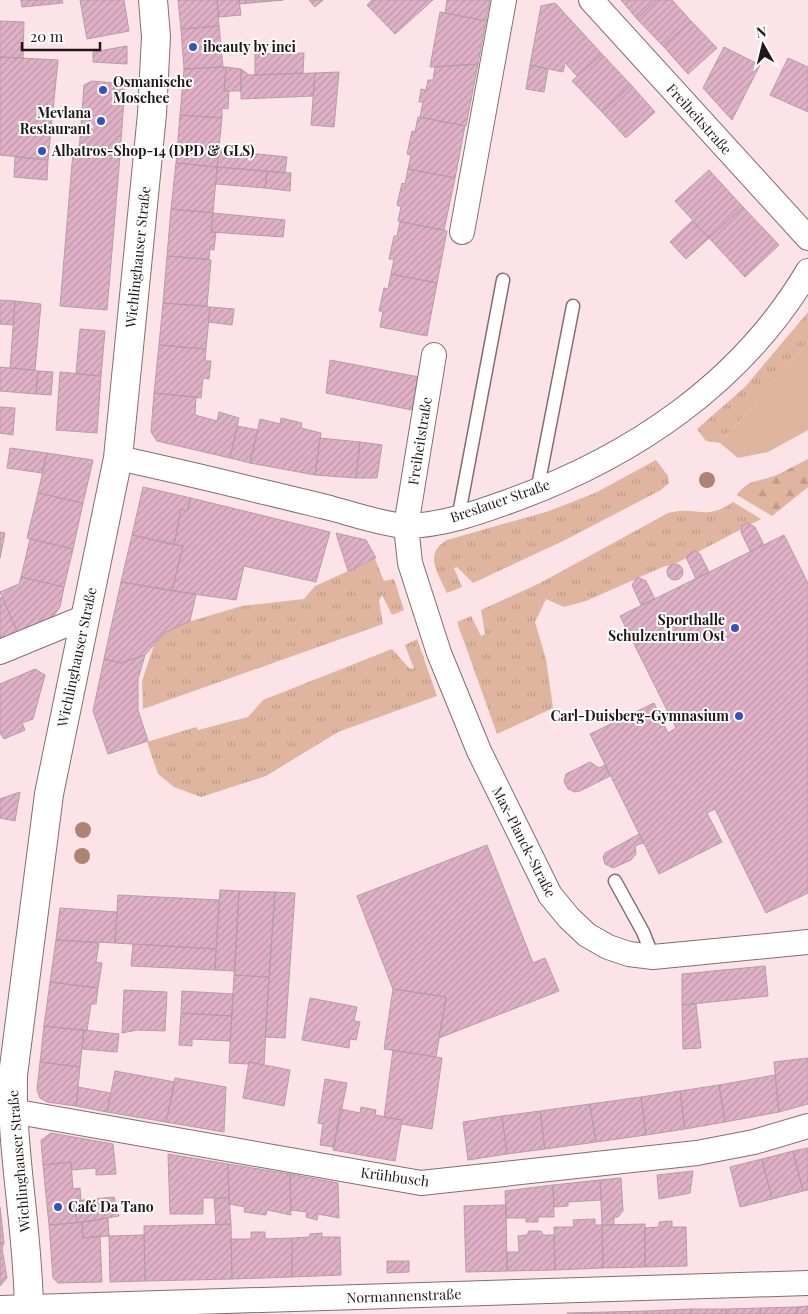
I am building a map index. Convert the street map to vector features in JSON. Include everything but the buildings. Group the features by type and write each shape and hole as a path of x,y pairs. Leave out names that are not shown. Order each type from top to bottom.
{"street":[{"name":"Wichlinghauser Straße","path":"29,1311 27,1259 6,1111 13,1075 49,794 118,458 152,114 156,37 153,0"},
{"path":"462,232 504,0"},
{"name":"Freiheitstraße","path":"591,0 808,238"},
{"name":"Breslauer Straße","path":"118,458 406,526 458,520 538,491 624,449 668,422 727,373 787,306 808,271"},
{"name":"Freiheitstraße","path":"406,526 434,355"},
{"name":"Max-Planck-Straße","path":"406,526 410,563 439,653 478,751 550,895 569,918 588,934 608,947 629,954 653,957 808,942"},
{"path":"0,652 86,617"},
{"name":"Krühbusch","path":"6,1111 421,1183 697,1153 754,1142 808,1126"},
{"name":"Normannenstraße","path":"0,1308 29,1311 808,1283"}],"lane":[{"path":"458,520 503,280"},
{"path":"538,491 573,306"},
{"path":"615,880 643,932 653,957"}],"green space":[{"path":"808,312 808,343 720,443 706,441 697,429 745,387"},
{"path":"808,343 808,430 768,452 738,458 720,443"},
{"path":"808,459 808,487 772,516 737,495 751,483 773,477"},
{"path":"656,460 668,476 669,483 661,490 565,540 473,583 457,567 454,568 462,587 447,593 437,571 434,558 440,545 447,540 549,511 595,493"},
{"path":"733,502 761,519 673,565 665,566 586,601 564,607 546,599 535,622 546,659 553,708 497,734 457,622 471,616 481,636 485,634 481,610 540,583 668,513 678,511 715,511"},
{"path":"375,559 384,581 394,579 404,610 392,615 382,595 379,601 383,624 143,709 142,681 154,645 164,632 181,624 242,606 304,599 315,586"},
{"path":"417,639 437,696 338,732 266,776 201,797 174,787 158,774 147,742 196,727 198,730 248,717 263,700 392,649 409,668 414,669 405,645"}],"place":[{"name":"ibeauty by inci","path":"193,47"},
{"name":"Osmanische Moschee","path":"103,90"},
{"name":"Mevlana Restaurant","path":"101,121"},
{"name":"Albatros-Shop-14 (DPD & GLS)","path":"42,151"},
{"name":"Sporthalle Schulzentrum Ost","path":"735,628"},
{"name":"Carl-Duisberg-Gymnasium","path":"739,716"},
{"name":"Café Da Tano","path":"58,1207"}]}
